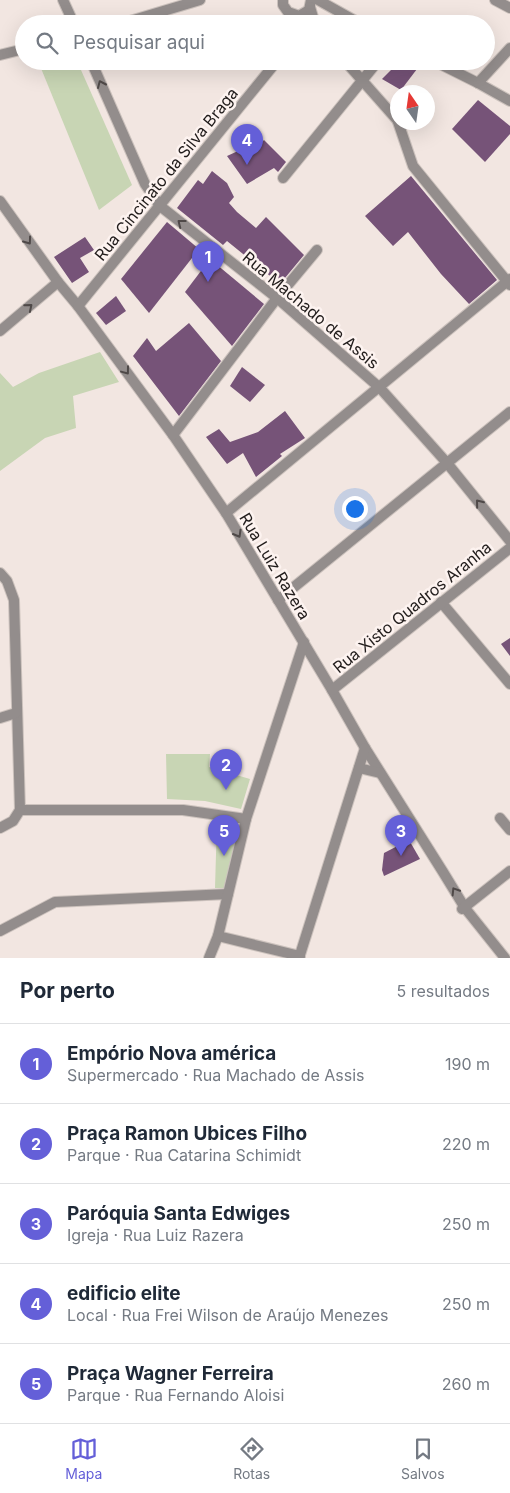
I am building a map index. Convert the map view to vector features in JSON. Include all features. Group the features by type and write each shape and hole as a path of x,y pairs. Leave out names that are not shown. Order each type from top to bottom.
{"street":[{"path":"64,0 70,15"},
{"path":"150,15 199,0"},
{"path":"275,0 284,5 294,15"},
{"path":"495,0 510,8"},
{"path":"299,15 306,13 313,2"},
{"path":"311,15 313,2"},
{"path":"313,2 341,15"},
{"path":"495,64 510,48"},
{"path":"0,54 15,51"},
{"name":"Rua Machado de Assis","path":"95,70 145,184 160,206 277,298 380,388 447,464 510,541"},
{"name":"Rua Cincinato da Silva Braga","path":"78,306 270,70"},
{"path":"353,70 390,112"},
{"path":"283,178 370,70"},
{"path":"452,70 510,102"},
{"path":"478,83 490,70"},
{"path":"226,514 380,388 441,334 509,282 413,166 401,130"},
{"name":"Rua Luiz Razera","path":"1,207 78,306 173,435 226,514 304,642 380,773 464,909 505,958"},
{"path":"173,435 277,298 317,250"},
{"path":"0,331 58,282"},
{"path":"278,600 510,412"},
{"name":"Rua Xisto Quadros Aranha","path":"332,690 510,548"},
{"path":"0,573 7,581 14,600 20,810 13,821 0,828"},
{"path":"441,602 510,684"},
{"path":"209,958 218,936 246,819 304,642"},
{"path":"0,718 16,713"},
{"path":"218,936 300,957 365,748"},
{"path":"359,768 380,773"},
{"path":"20,810 183,810 246,819"},
{"path":"500,818 510,830"},
{"path":"464,909 510,871"},
{"path":"0,931 56,902 228,894"}],"green space":[{"path":"42,70 81,70 132,185 99,210"},
{"path":"100,352 119,382 73,396 76,428 45,438 0,471 0,373 13,387 39,373"},
{"path":"166,754 210,754 209,767 250,779 241,809 205,801 167,799"},
{"path":"217,820 239,824 224,888 215,888"}],"building":[{"path":"391,70 416,70 405,85 392,85 382,79"},
{"path":"478,100 510,126 510,134 485,162 452,129"},
{"path":"264,140 286,162 278,172 274,168 247,184 227,156 249,146 252,152"},
{"path":"212,171 227,183 234,197 229,203 237,212 256,228 266,217 304,255 280,284 227,241 223,245 177,208 198,180 203,184"},
{"path":"411,176 497,280 469,304 441,274 408,232 393,246 365,216"},
{"path":"167,222 199,249 149,313 121,279"},
{"path":"85,237 94,250 80,258 89,272 72,283 54,257"},
{"path":"210,259 264,304 232,346 185,292"},
{"path":"116,296 126,311 106,325 96,313"},
{"path":"189,323 221,361 179,416 133,356 147,338 156,351"},
{"path":"242,367 265,385 250,402 230,386"},
{"path":"285,411 305,438 280,454 282,456 256,477 243,453 227,464 206,437 219,429 230,442 258,432"},
{"path":"510,638 510,656 501,644"},
{"path":"409,840 420,859 384,876 382,870 384,853"}],"place":[{"name":"edificio elite","path":"247,165"},
{"name":"Empório Nova américa","path":"208,282"},
{"name":"Praça Ramon Ubices Filho","path":"226,790"},
{"name":"Praça Wagner Ferreira","path":"224,856"},
{"name":"Paróquia Santa Edwiges","path":"401,856"}]}
